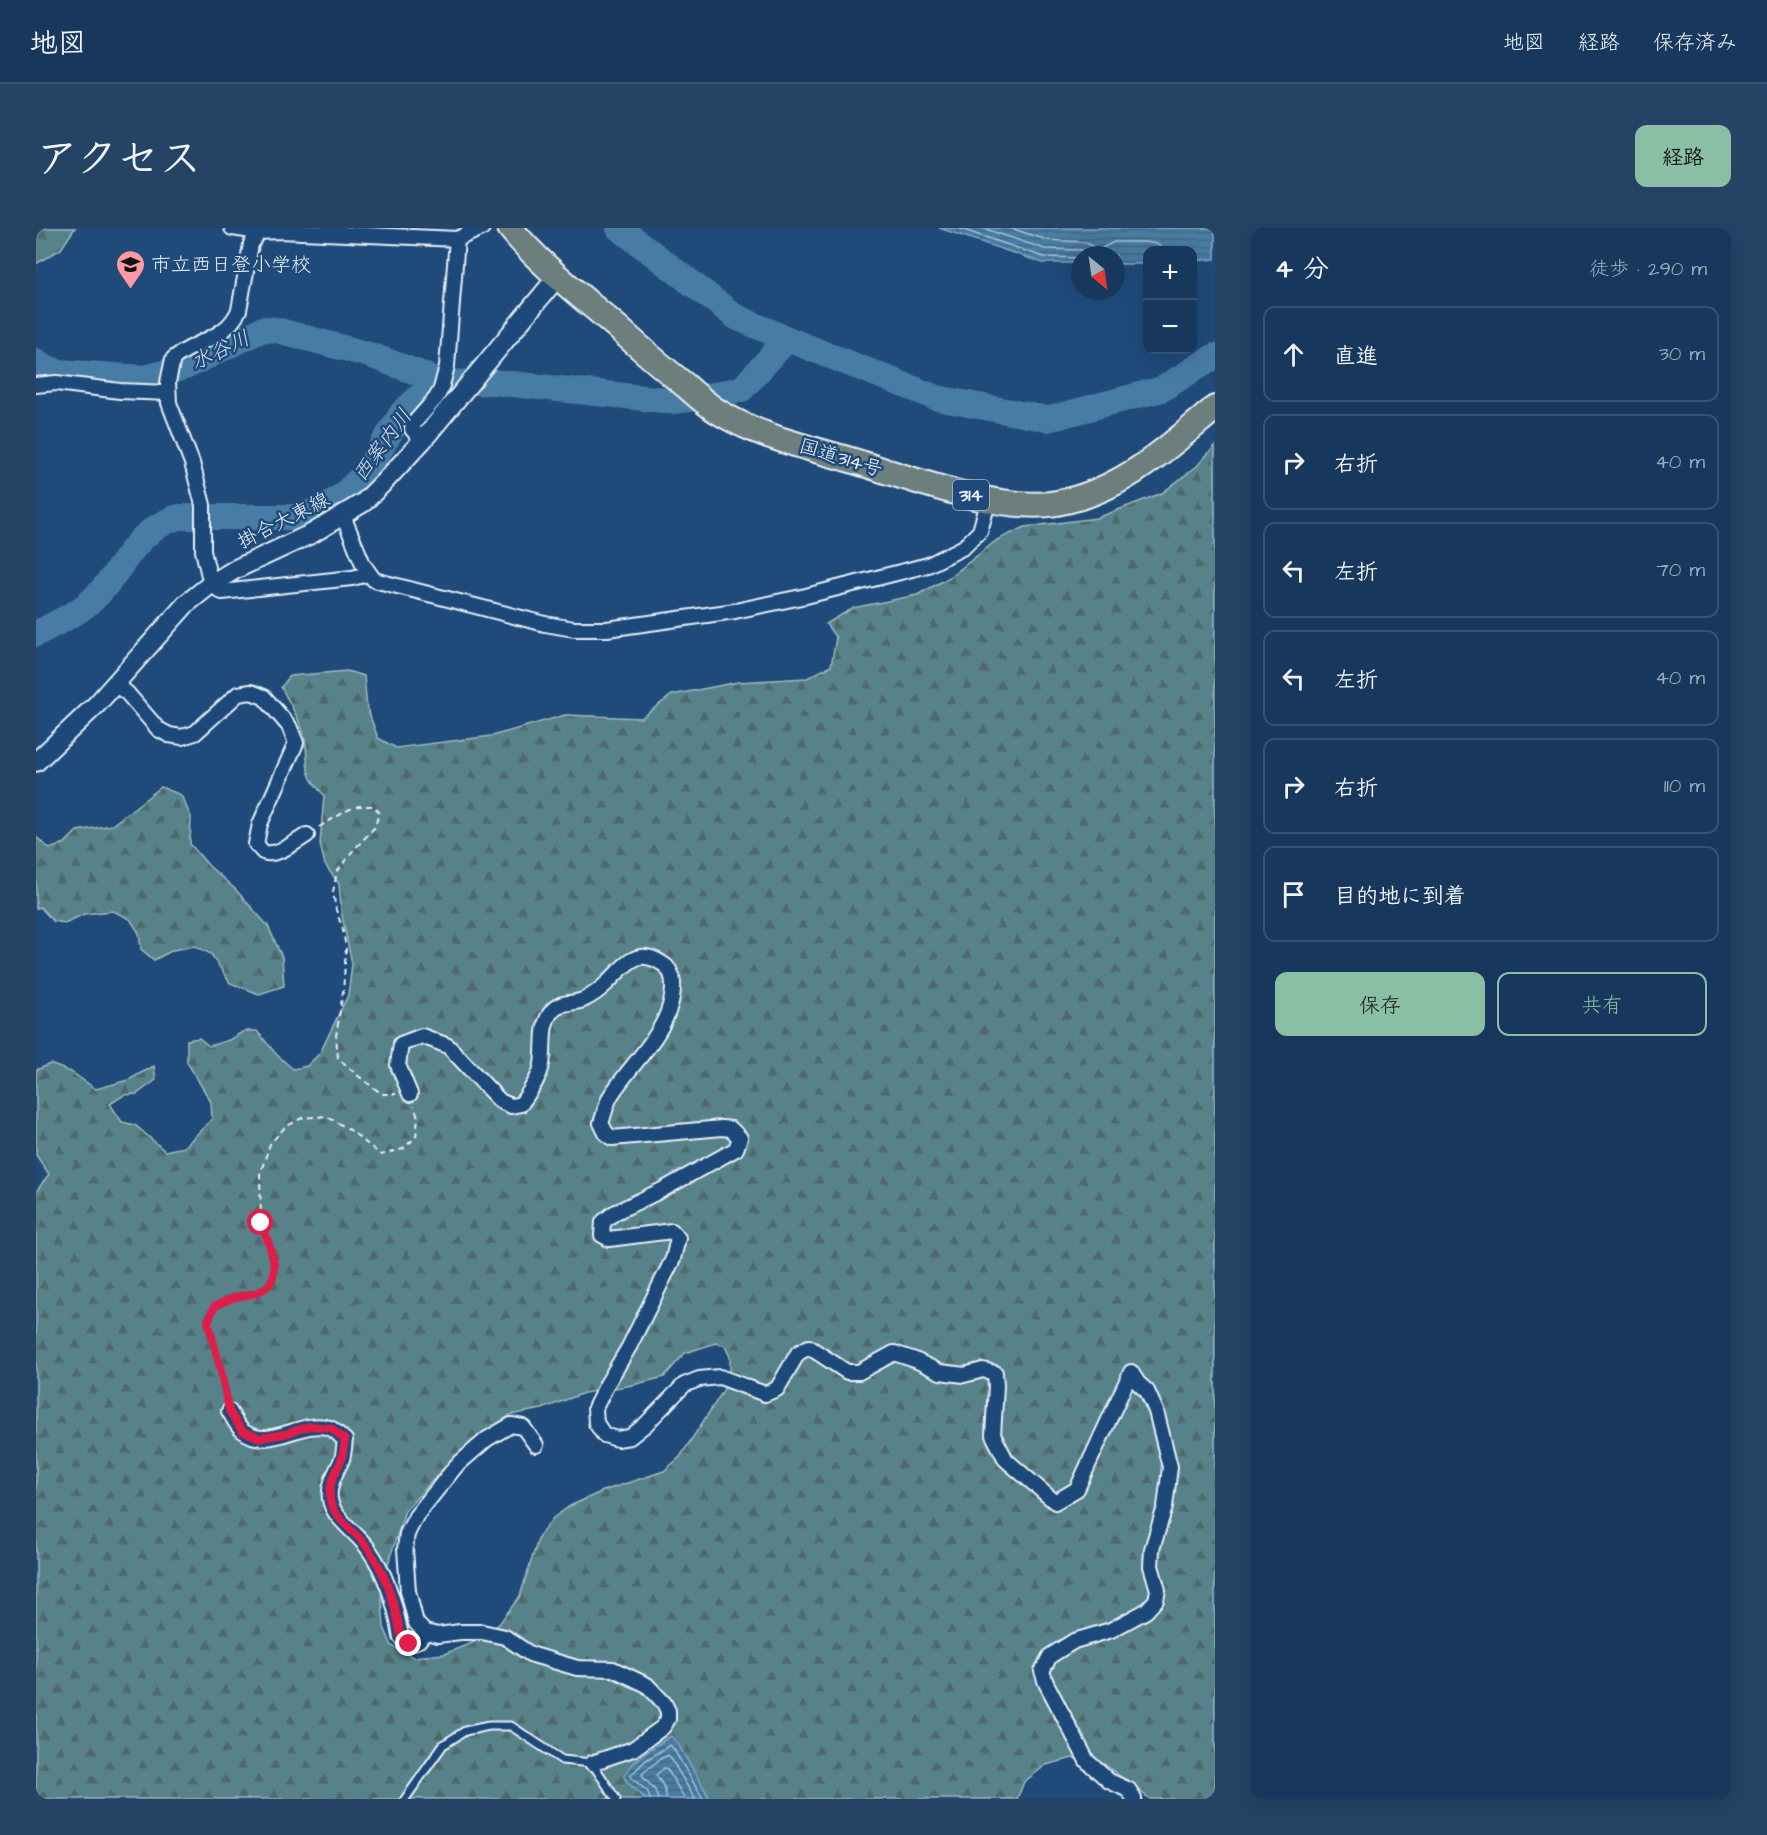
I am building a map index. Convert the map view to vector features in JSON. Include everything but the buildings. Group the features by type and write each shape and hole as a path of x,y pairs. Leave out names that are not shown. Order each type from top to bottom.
{"highway":[{"name":"国道314号","path":"510,228 558,276 713,408 740,423 778,438 956,492 1027,504 1056,503 1095,493 1128,477 1215,408"}],"main road":[{"name":"掛合大東線","path":"36,762 116,685 186,604 211,584 236,569 313,533 364,501 422,441 558,276"}],"street":[{"path":"232,228 457,239 482,228"},
{"path":"261,230 251,244 239,310 235,320 224,332 179,353 172,359 168,387 170,403 192,463 202,505 203,551 211,584 222,592 352,578 369,574"},
{"path":"422,441 412,429 414,423 436,398 446,372 457,239"},
{"path":"36,385 56,383 120,391 168,387"},
{"path":"343,516 363,564 374,580 545,624 574,629 607,628 735,611 807,596 928,565 964,547 980,531 989,499"},
{"path":"116,685 127,693 158,729 169,735 182,737 195,733 238,694 251,692 264,697 289,726 296,743 260,824 256,844 262,851 272,854 307,835"},
{"path":"410,1094 399,1065 401,1044 422,1036 448,1046 500,1101 511,1106 521,1104 532,1089 542,1066 544,1027 552,1010 560,1004 583,1001 606,985 621,968 634,958 648,956 666,966 672,974 672,996 666,1022 609,1099 601,1123 612,1138 722,1128 731,1129 740,1138 735,1149 603,1221 602,1235 609,1239 672,1232 678,1238 673,1259 629,1347 595,1408 596,1423 604,1435 617,1439 630,1437 684,1385 699,1379 720,1377 765,1394 777,1389 798,1353 809,1347 847,1372 859,1372 894,1353 940,1372 964,1375 983,1370 995,1373 993,1435 1006,1460 1055,1503 1077,1489 1131,1372 1147,1391 1156,1411 1170,1467 1165,1507 1152,1550 1151,1566 1158,1590 1156,1600 1146,1611 1111,1630 1074,1641 1050,1656 1042,1671 1087,1761 1109,1781 1129,1790 1134,1799"},
{"path":"229,1411 242,1431 260,1438 285,1434 309,1426 331,1428 345,1440 342,1457 332,1480 329,1498 334,1512 369,1549 396,1611 401,1637 409,1644 419,1640 425,1632"},
{"path":"536,1445 523,1427 512,1425 487,1439 456,1466 416,1516 407,1534 405,1549 408,1580 416,1623 425,1632 438,1635 482,1632 505,1637 530,1654 577,1668 613,1669 647,1685 664,1703 668,1711 668,1719 663,1727 633,1749 592,1763"}],"lane":[{"path":"405,1799 443,1745 465,1731 489,1726 511,1726 562,1760 592,1763 616,1799"}],"path":[{"path":"229,1411 208,1322 214,1307 234,1298 261,1291 271,1282 274,1267 273,1253 261,1223 260,1174 270,1144 285,1127 302,1119 326,1116 350,1130 381,1155 403,1149 416,1137 418,1117 410,1094 382,1094 338,1058 336,1036 343,992 346,949 333,892 338,872 351,853 375,827 379,812 374,806 359,806 348,810 307,835"}],"green space":[{"path":"36,228 75,228 61,249 36,264"},
{"path":"1215,446 1215,1799 1150,1799 1104,1764 1073,1758 1046,1765 1024,1782 1017,1799 36,1799 36,1192 49,1174 36,1155 36,1070 50,1064 71,1072 96,1089 128,1080 154,1066 156,1080 137,1094 124,1095 110,1104 122,1122 135,1125 165,1151 184,1147 212,1119 211,1102 187,1062 187,1040 199,1038 209,1046 229,1040 244,1031 257,1031 277,1055 293,1069 307,1066 320,1053 348,995 352,964 342,916 339,884 325,865 320,844 324,795 309,774 305,739 295,713 281,687 290,676 347,671 364,676 367,708 378,738 396,748 492,736 565,715 641,718 672,695 738,682 807,678 831,666 836,638 826,624 853,608 917,595 950,577 997,540 1025,527 1097,518 1162,493 1197,466","holes":["716,1343 725,1346 730,1357 730,1372 723,1391 680,1457 664,1471 603,1491 570,1506 553,1518 539,1536 520,1596 499,1624 472,1643 444,1654 413,1657 392,1646 384,1627 381,1586 405,1511 432,1481 510,1415 542,1409 584,1393 664,1377 685,1353"]},
{"path":"161,787 181,795 191,817 190,844 268,926 282,957 284,986 259,994 230,983 211,954 195,946 173,950 154,960 141,949 139,933 130,919 113,911 84,914 65,923 53,921 40,907 36,909 36,837 50,849 65,843 77,831 112,825"}],"water":[{"path":"939,228 1215,228 1215,259 1197,261 1197,246 1143,246 1143,264 1125,264 1125,246 1071,246 1071,263 1043,263"},
{"path":"671,1736 678,1744 709,1799 646,1799 627,1782 624,1776 633,1764"}],"waterway":[{"path":"619,228 736,317 937,398 1048,419 1162,389 1215,356"},
{"name":"水谷川","path":"36,361 58,372 145,378 185,367 263,329 276,330 370,355 424,375 434,383"},
{"name":"西案内川","path":"36,634 88,604 102,590 142,539 163,523 178,517 299,517 323,508 342,496 365,474 402,413 434,383 492,382 673,401 742,389 787,339"}],"place":[{"name":"市立西日登小学校","path":"130,290"}],"route":[{"path":"261,1223 273,1253 274,1267 271,1282 261,1291 234,1298 214,1307 208,1322 229,1411 242,1431 260,1438 285,1434 309,1426 331,1428 345,1440 342,1457 332,1480 329,1498 334,1512 369,1549 396,1611 401,1637 409,1644"}]}
